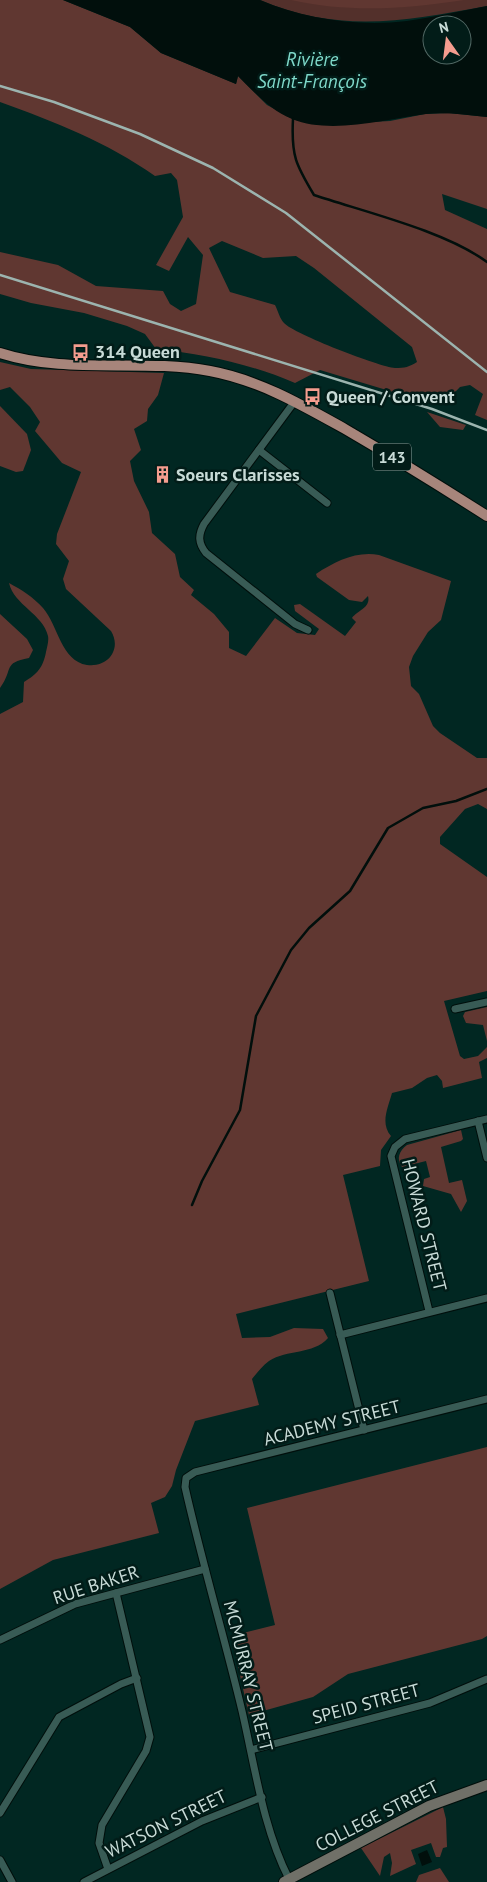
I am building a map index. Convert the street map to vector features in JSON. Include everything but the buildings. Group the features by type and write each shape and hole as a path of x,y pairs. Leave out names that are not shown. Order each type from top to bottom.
{"main road":[{"name":"143","path":"0,353 48,363 156,365 211,371 245,380 295,401 487,516"}],"street":[{"path":"295,401 204,524 199,536 200,542 211,557 299,627 308,630"},
{"path":"258,450 327,503"},
{"path":"455,1010 487,1002"},
{"path":"487,1119 478,1121 487,1158"},
{"name":"HOWARD STREET","path":"429,1311 391,1163 391,1156 395,1147 405,1139 478,1121"},
{"path":"330,1293 364,1430"},
{"path":"340,1335 429,1311 487,1298"},
{"name":"ACADEMY STREET","path":"186,1478 195,1472 487,1398"},
{"name":"MCMURRAY STREET","path":"186,1478 185,1487 262,1797 275,1846 287,1881"},
{"name":"RUE BAKER","path":"0,1640 75,1604 205,1569"},
{"path":"108,1870 99,1843 102,1825 149,1744 149,1729 116,1593"},
{"path":"0,1813 59,1717 121,1684 137,1678"},
{"name":"SPEID STREET","path":"251,1750 430,1703 487,1678"},
{"name":"COLLEGE STREET","path":"287,1881 429,1806 487,1785"},
{"name":"WATSON STREET","path":"84,1882 202,1821 262,1797"},
{"path":"0,1860 12,1882"}],"shaded area":[{"path":"0,0 63,0 130,27 161,53 236,84 238,76 267,105 293,119 318,125 390,121 425,114 449,113 487,117 487,209 442,194 445,210 487,229 487,420 475,415 483,394 470,385 460,387 457,391 433,404 320,370 295,383 261,370 227,361 156,349 145,334 127,326 84,313 31,303 0,294 0,252 58,265 96,286 163,291 170,304 181,311 196,304 203,255 188,237 169,271 156,265 183,217 177,180 171,173 155,176 99,143 61,125 0,102","holes":["222,241 263,258 296,256 314,268 412,347 417,362 404,367 386,366 303,335 284,323 275,305 230,292 209,248"]},
{"path":"260,0 487,0 487,6 400,20 345,21 289,11"},
{"path":"291,0 464,0 421,6 356,8 334,7"},
{"path":"0,362 31,369 164,373 158,395 148,409 147,421 134,429 141,450 130,461 134,481 149,512 152,533 175,554 180,577 194,590 191,595 214,614 229,632 229,648 246,656 275,618 297,633 315,635 319,629 295,611 294,605 300,604 345,636 356,622 352,618 368,603 368,596 362,602 349,600 317,577 316,574 346,558 362,554 379,555 451,581 441,620 428,632 413,656 409,667 411,686 419,694 433,726 440,733 477,758 487,758 487,809 478,804 465,809 440,837 440,844 487,877 487,991 444,1001 460,1056 464,1059 478,1056 487,1047 487,1058 479,1062 482,1078 443,1088 442,1081 437,1075 427,1078 412,1088 392,1093 385,1121 391,1136 381,1150 380,1166 343,1175 369,1281 236,1314 242,1338 270,1337 294,1328 323,1329 328,1338 315,1347 276,1357 264,1365 252,1379 259,1405 195,1421 176,1470 172,1486 165,1497 151,1503 159,1533 53,1560 0,1589 0,714 23,702 24,682 36,673 41,666 45,658 48,640 45,628 16,597 9,583 27,594 43,608 66,650 78,662 87,665 101,663 111,656 115,644 111,631 66,589 63,579 69,561 56,544 57,534 81,472 62,463 35,431 40,422 30,407 10,387 0,390"},
{"path":"0,406 27,434 31,450 23,471 16,472 0,466"},
{"path":"427,412 466,425 463,430 440,427"},
{"path":"0,614 27,639 33,650 29,658 15,662 12,665 0,688"},
{"path":"487,1007 487,1041 483,1025 466,1023 463,1016 465,1012"},
{"path":"461,1130 463,1139 461,1141 441,1147 449,1183 462,1180 467,1201 461,1212 451,1194 423,1186 424,1179 430,1177 426,1161 402,1167 399,1158 400,1152 407,1145"},
{"path":"487,1447 487,1636 482,1639 348,1674 313,1697 249,1715 231,1636 275,1625 247,1508"},
{"path":"443,1807 446,1819 447,1847 443,1848 440,1857 436,1857 431,1843 411,1850 416,1864 390,1876 392,1863 390,1853 384,1857 380,1876 361,1848"},
{"path":"440,1868 449,1882 416,1882 419,1875"}],"water":[{"name":"Rivière Saint-François","path":"63,0 260,0 313,17 332,20 389,23 422,18 422,65 472,65 472,15 442,15 487,6 487,117 434,113 341,126 307,124 277,111 238,76 236,84 161,53 130,27"},
{"path":"427,1850 432,1862 422,1866 418,1854"}],"waterway":[{"path":"293,119 293,142 296,160 314,195 404,223 449,241 487,262"},
{"path":"192,1205 202,1181 240,1110 256,1016 291,950 309,928 350,891 388,828 423,808 456,801 487,789"}],"railway":[{"path":"0,86 54,102 140,134 213,168 286,213 487,372"},
{"path":"0,275 432,409 487,430"}],"place":[{"name":"314 Queen","path":"81,352"},
{"name":"Queen / Convent","path":"312,397"},
{"name":"Soeurs Clarisses","path":"162,475"}]}
